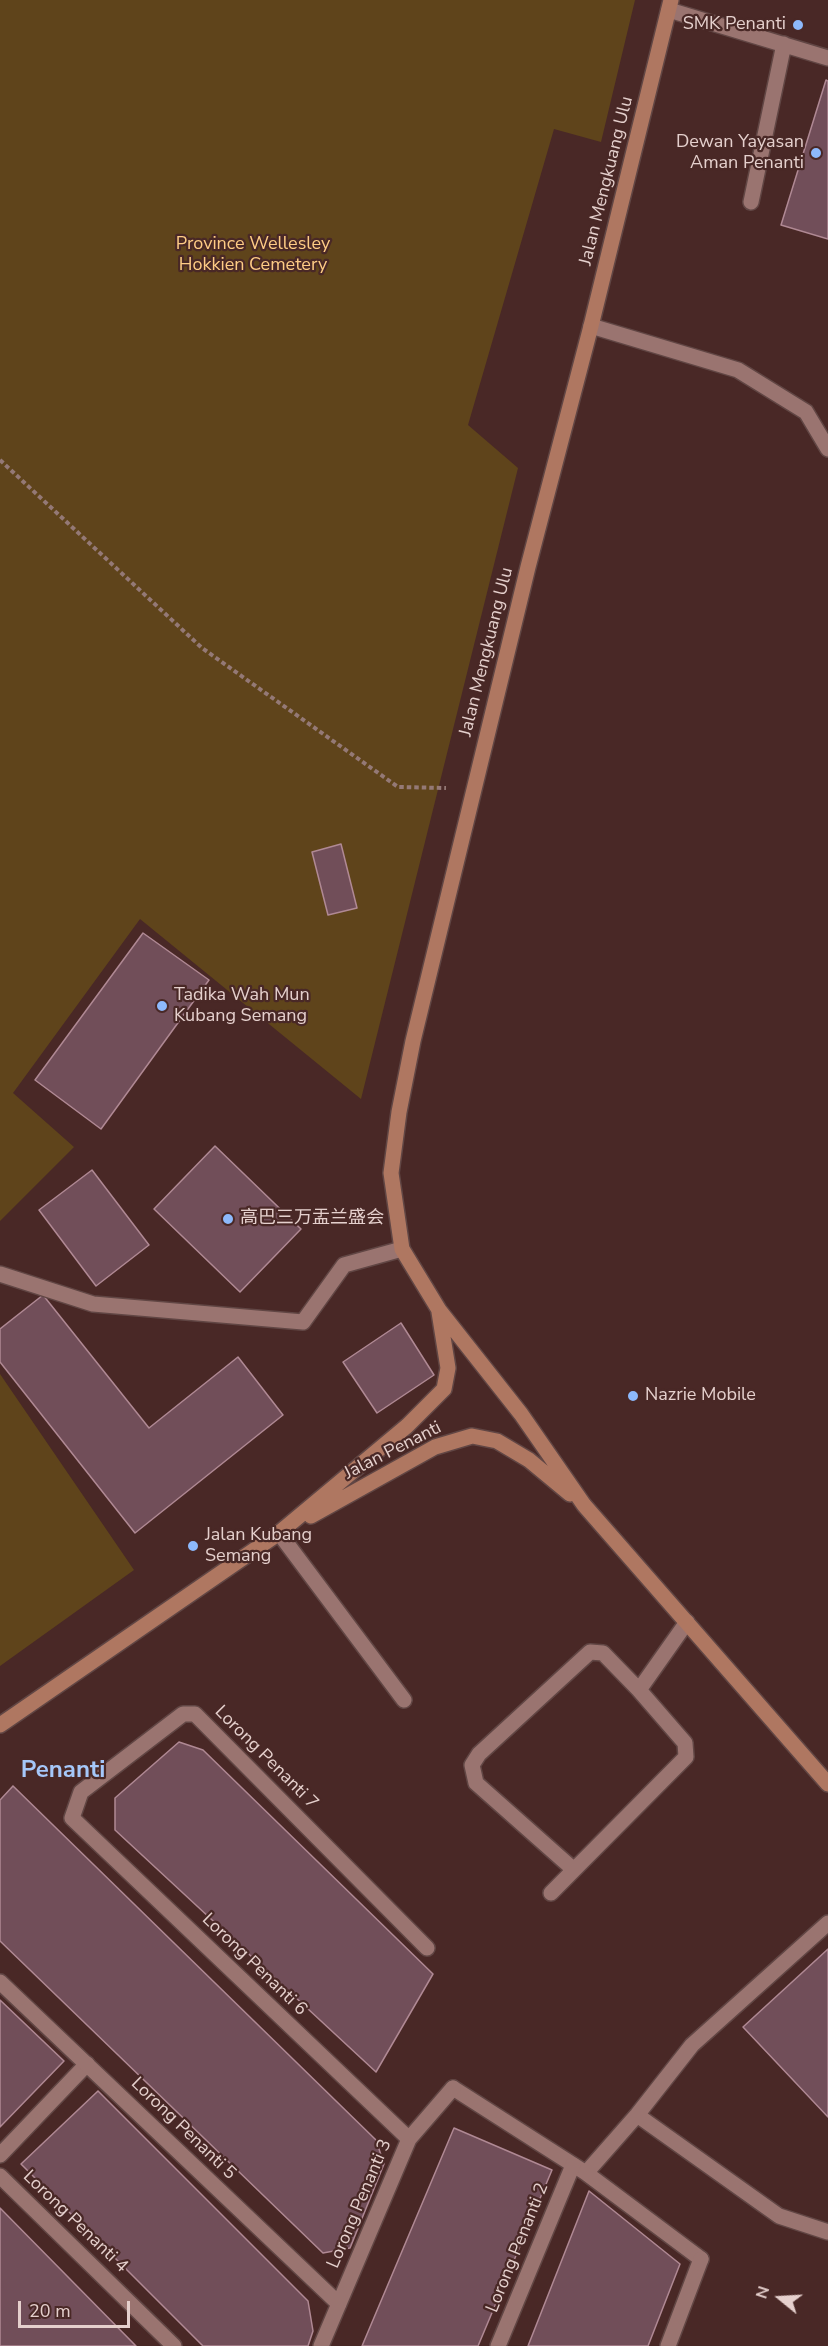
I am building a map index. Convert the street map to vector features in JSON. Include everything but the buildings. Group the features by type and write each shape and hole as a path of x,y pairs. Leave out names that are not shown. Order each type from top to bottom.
{"main road":[{"name":"Jalan Mengkuang Ulu","path":"584,1505 521,1414 439,1310 402,1249 392,1173 399,1112 413,1041 528,567 591,326 670,5"},
{"name":"Jalan Penanti","path":"0,1725 279,1533 407,1426 444,1389 448,1368 439,1310"},
{"name":"Jalan Penanti","path":"279,1533 435,1447 472,1436 497,1441 529,1460 584,1505"},
{"path":"584,1505 828,1784"}],"street":[{"path":"670,5 828,58"},
{"path":"751,202 784,44"},
{"path":"591,326 738,370 806,412 828,449"},
{"path":"0,1274 93,1304 303,1322 344,1265 402,1249"},
{"path":"279,1533 404,1700"},
{"path":"639,1690 687,1622"},
{"path":"551,1893 686,1757 685,1743 603,1653 590,1652 479,1754 472,1765 476,1783 573,1869"},
{"name":"Lorong Penanti 7","path":"72,1818 81,1792 183,1714 195,1714 427,1948"},
{"name":"Lorong Penanti 6","path":"72,1818 409,2139"},
{"name":"Lorong Penanti 2","path":"498,2346 579,2169 637,2115 692,2045 828,1923"},
{"name":"Lorong Penanti 5","path":"0,1982 339,2304"},
{"path":"0,2155 87,2064"},
{"name":"Lorong Penanti 3","path":"321,2346 409,2139 453,2088 579,2169"},
{"path":"637,2115 779,2216 828,2232"},
{"path":"579,2169 701,2259 668,2346"},
{"name":"Lorong Penanti 4","path":"0,2176 174,2346"}],"path":[{"path":"0,460 202,648 389,780 398,786 474,790"}],"green space":[{"name":"Province Wellesley Hokkien Cemetery","path":"0,0 635,0 601,142 554,129 468,425 518,468 361,1099 140,919 13,1093 74,1147 0,1221"},
{"path":"0,1374 134,1570 0,1666"}],"place":[{"name":"SMK Penanti","path":"798,25"},
{"name":"Dewan Yayasan Aman Penanti","path":"816,153"},
{"name":"Tadika Wah Mun Kubang Semang","path":"162,1006"},
{"name":"高巴三万盂兰盛会","path":"228,1219"},
{"name":"Nazrie Mobile","path":"633,1396"},
{"name":"Jalan Kubang Semang","path":"193,1546"}],"district":[{"name":"Penanti","path":"63,1771"}]}
